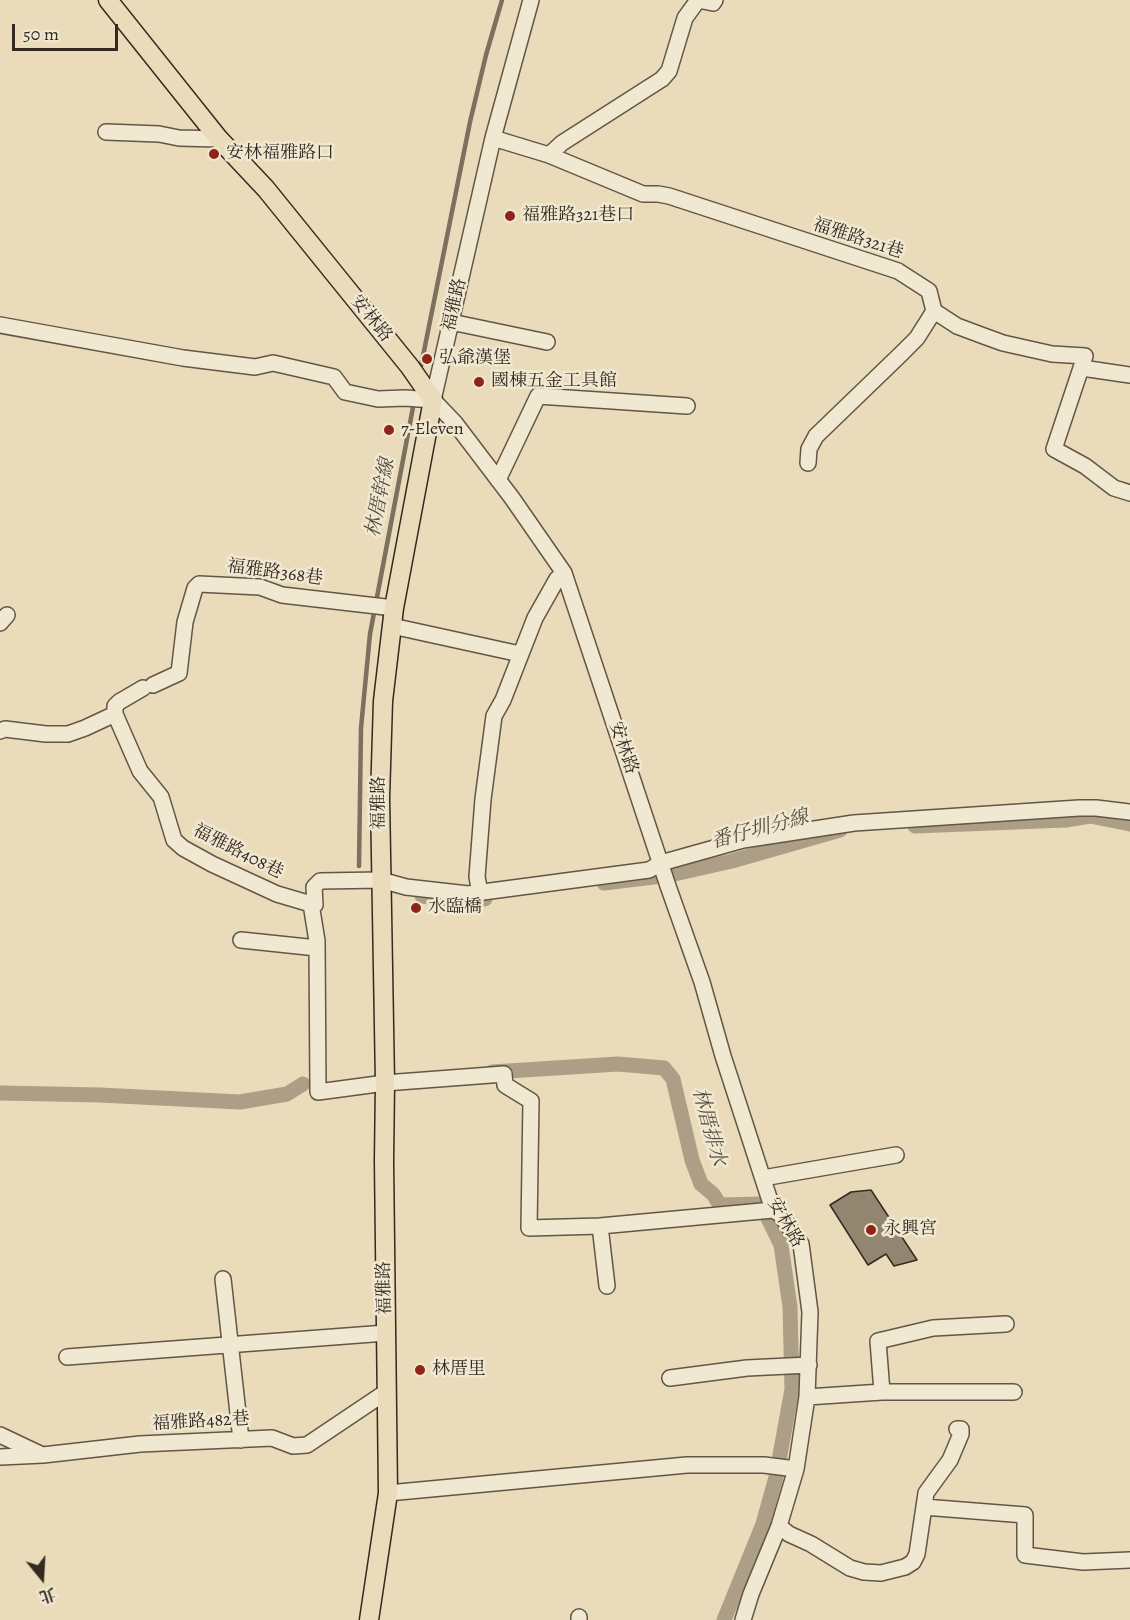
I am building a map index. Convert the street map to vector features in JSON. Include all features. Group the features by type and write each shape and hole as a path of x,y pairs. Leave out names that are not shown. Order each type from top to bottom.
{"main road":[{"name":"安林路","path":"108,0 219,139 266,189 412,368 427,395"},
{"name":"福雅路","path":"369,1620 388,1493 380,798 383,701 390,613 427,395"}],"street":[{"name":"福雅路","path":"427,395 451,322 493,138 531,0"},
{"path":"549,155 562,143 662,79 669,71 685,18 698,0 713,3 715,0"},
{"path":"106,132 219,139"},
{"name":"福雅路321巷","path":"493,138 549,155 643,194 669,196 898,271 929,291 934,311"},
{"path":"808,464 809,449 816,436 909,346 934,311 957,326 1003,343 1052,354 1085,356 1054,449 1085,466 1114,488 1130,493"},
{"path":"451,322 547,342"},
{"path":"0,325 183,358 255,367 273,363 334,378 345,392 378,399 427,395"},
{"path":"1082,368 1130,375"},
{"name":"安林路","path":"427,395 455,423 564,573 702,982 723,1056 773,1210 780,1214 801,1244 810,1312 809,1365 807,1397 796,1469 779,1526 751,1594 743,1620"},
{"path":"498,480 538,396 687,406"},
{"path":"480,892 477,878 483,799 494,716 503,700 535,618 557,579 564,573"},
{"name":"福雅路368巷","path":"115,714 115,706 118,702 179,673 185,622 195,588 199,584 260,587 282,595 366,604 520,654"},
{"path":"0,731 5,729 68,734 115,714"},
{"name":"福雅路408巷","path":"115,714 140,771 161,797 174,840 183,848 212,864 277,894 311,904"},
{"path":"773,1210 600,1226 529,1228 531,1101 505,1085 504,1074 385,1083 318,1092 317,948 311,904 315,904 314,887 320,881 381,880 406,887 468,894 649,870 743,840 854,823 1079,808 1130,812"},
{"path":"241,940 317,948"},
{"path":"763,1178 896,1155"},
{"path":"600,1226 607,1286"},
{"path":"223,1279 241,1440"},
{"path":"882,1392 878,1341 933,1328 1006,1324"},
{"path":"68,1357 386,1333"},
{"path":"670,1378 747,1368 809,1365"},
{"name":"福雅路482巷","path":"0,1457 43,1455 140,1444 272,1438 293,1446 307,1445 386,1392"},
{"path":"807,1397 882,1392 1014,1392"},
{"path":"779,1526 850,1568 881,1573 905,1567 914,1562 920,1540 926,1493 950,1460 960,1439 960,1429 957,1429"},
{"path":"0,1435 43,1455"},
{"path":"388,1493 687,1465 764,1465 796,1469"},
{"path":"924,1506 1025,1515 1025,1556 1083,1562 1130,1560"}],"building":[{"name":"永興宮","path":"871,1190 917,1260 894,1266 886,1254 868,1265 830,1205 851,1192"}],"waterway":[{"name":"林厝幹線","path":"420,371 470,122 502,0"},
{"name":"林厝幹線","path":"359,866 361,728 370,634 414,402"},
{"name":"番仔圳分線","path":"915,826 1066,820 1090,816 1130,824"},
{"name":"番仔圳分線","path":"604,883 670,875 732,861 840,830"},
{"name":"番仔圳分線","path":"422,896 462,901 485,899"},
{"name":"林厝排水","path":"492,1072 618,1064 664,1068 673,1079 692,1160 701,1184 713,1194 720,1205 761,1204 781,1245 790,1307 792,1389 776,1477 763,1524 724,1620"},
{"path":"0,1093 240,1102 287,1094 303,1084"}],"place":[{"name":"安林福雅路口","path":"214,154"},
{"name":"福雅路321巷口","path":"510,216"},
{"name":"弘爺漢堡","path":"427,359"},
{"name":"國棟五金工具館","path":"479,382"},
{"name":"7-Eleven","path":"389,430"},
{"name":"水臨橋","path":"416,908"},
{"name":"永興宮","path":"871,1230"},
{"name":"林厝里","path":"420,1370"}]}
